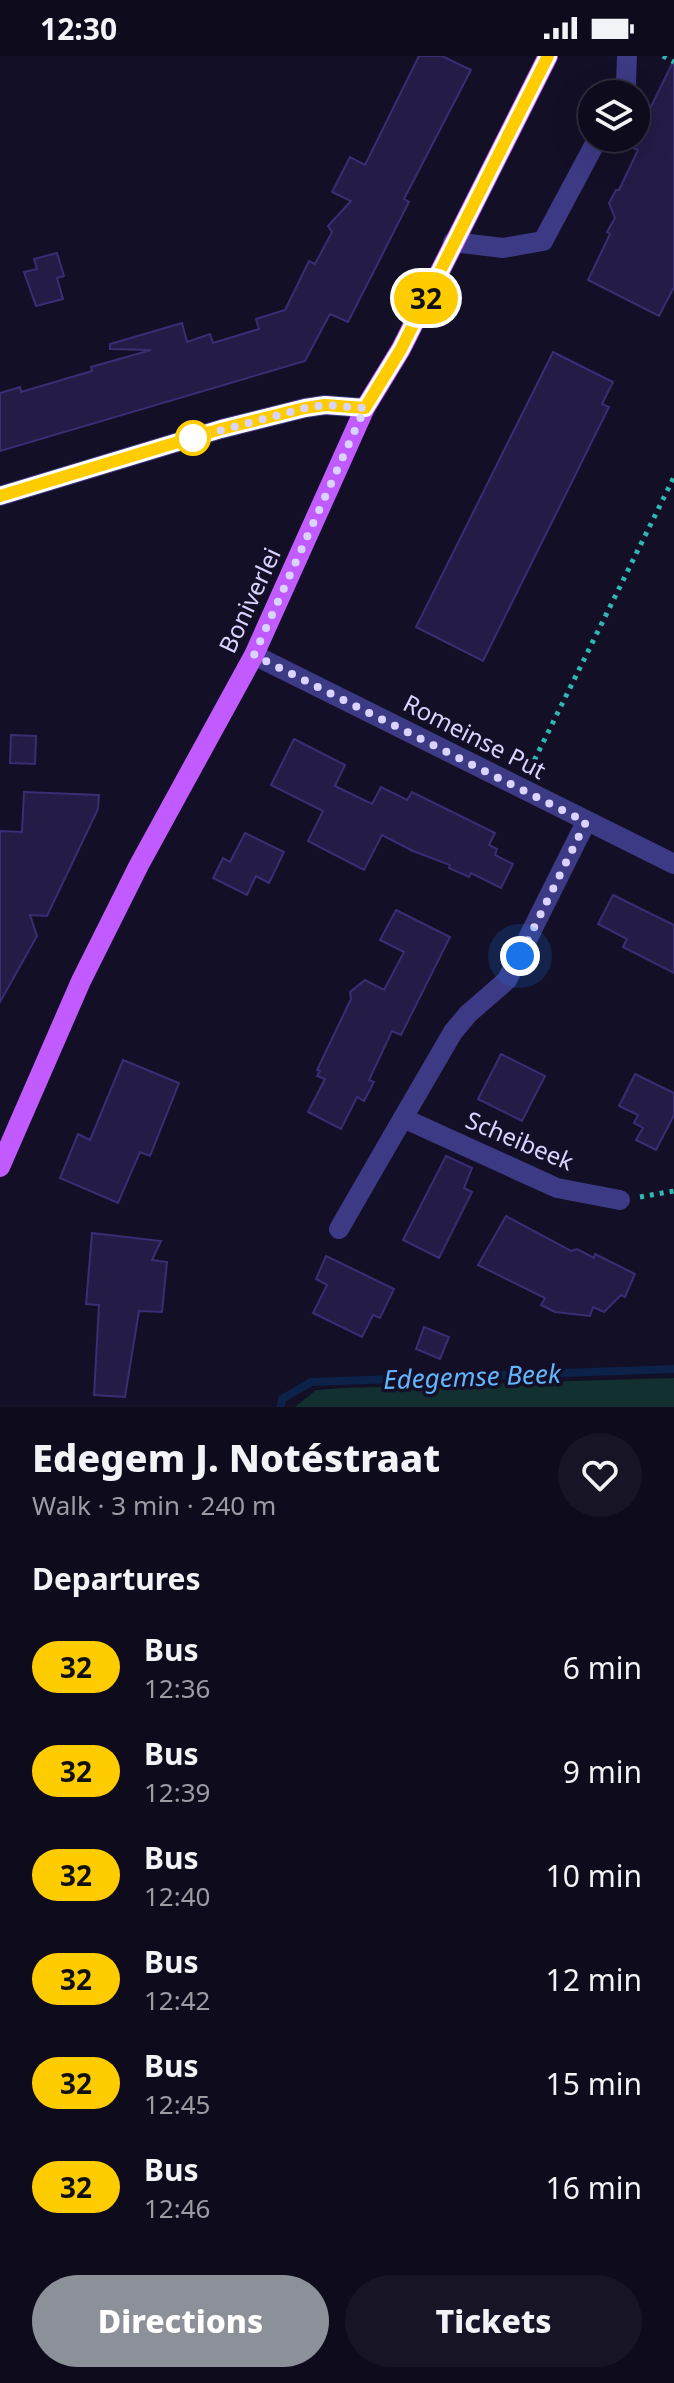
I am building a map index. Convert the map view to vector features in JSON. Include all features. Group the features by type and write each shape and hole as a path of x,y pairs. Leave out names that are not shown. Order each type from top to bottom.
{"main road":[{"name":"Boniverlei","path":"0,1167 94,955 139,865 254,655 365,408 401,349 548,56"}],"street":[{"path":"626,80 627,56"},
{"path":"453,242 503,248 543,241 591,152"},
{"path":"0,496 221,429 305,408 325,405 365,408"},
{"name":"Romeinse Put","path":"254,655 674,864"},
{"path":"339,1229 453,1032 468,1014 507,980 586,822"},
{"name":"Scheibeek","path":"403,1118 557,1188 620,1200"}],"path":[{"path":"663,56 674,62"},
{"path":"520,788 674,477"},
{"path":"620,1200 674,1191"}],"green space":[{"path":"674,1378 674,1407 295,1407 316,1390 342,1388"}],"building":[{"path":"419,56 442,56 471,70 404,199 409,202 348,322 330,314 305,361 0,451 0,393 20,387 21,392 151,350 110,349 110,344 182,323 187,342 210,334 213,343 259,329 256,319 285,310 309,261 315,264 332,232 328,226 351,201 332,192 350,157 365,165"},
{"path":"674,60 674,287 659,316 588,280 615,218 609,203 619,190 637,152 650,152 650,109"},
{"path":"57,253 64,276 57,278 63,299 36,306 24,272 37,269 34,259"},
{"path":"553,352 613,382 602,404 609,407 483,661 416,627"},
{"path":"11,735 36,736 35,764 10,763"},
{"path":"294,739 345,765 335,786 372,804 381,787 407,800 412,792 495,833 489,845 497,849 495,855 513,864 501,888 471,873 469,877 449,868 450,865 382,835 364,870 308,841 323,811 271,785"},
{"path":"24,792 99,795 98,809 47,916 30,915 37,936 0,1002 0,831 22,832"},
{"path":"245,833 284,852 269,883 256,876 247,895 213,878 223,858 230,862"},
{"path":"613,895 674,925 674,973 623,947 627,939 598,924"},
{"path":"396,910 450,937 401,1035 392,1031 369,1080 374,1082 364,1101 357,1097 341,1129 308,1112 325,1079 317,1076 320,1071 317,1070 351,999 350,992 365,980 384,990 404,952 380,940"},
{"path":"501,1054 545,1076 522,1121 478,1099"},
{"path":"123,1060 179,1083 150,1156 140,1152 118,1203 60,1178 78,1134 90,1140"},
{"path":"635,1074 674,1093 674,1115 656,1150 636,1140 643,1128 634,1123 638,1115 619,1106"},
{"path":"446,1156 472,1168 464,1188 472,1192 439,1258 403,1240"},
{"path":"506,1216 571,1251 577,1249 594,1258 595,1254 635,1274 625,1297 621,1295 604,1312 593,1307 590,1316 555,1312 541,1305 545,1298 478,1265"},
{"path":"92,1233 161,1241 152,1260 167,1262 162,1312 139,1311 125,1397 94,1395 99,1305 86,1304"},
{"path":"326,1256 394,1289 380,1318 373,1315 362,1337 313,1313 327,1285 316,1279"},
{"path":"424,1327 449,1337 440,1359 416,1349"}],"waterway":[{"name":"Edegemse Beek","path":"281,1407 282,1399 311,1382 674,1369"}],"bus line":[{"name":"32","path":"0,496 221,429 305,408 325,405 365,408 401,349 548,56"}],"route":[{"path":"193,438 305,408 325,405 365,408 254,655 586,822 520,956"}]}
